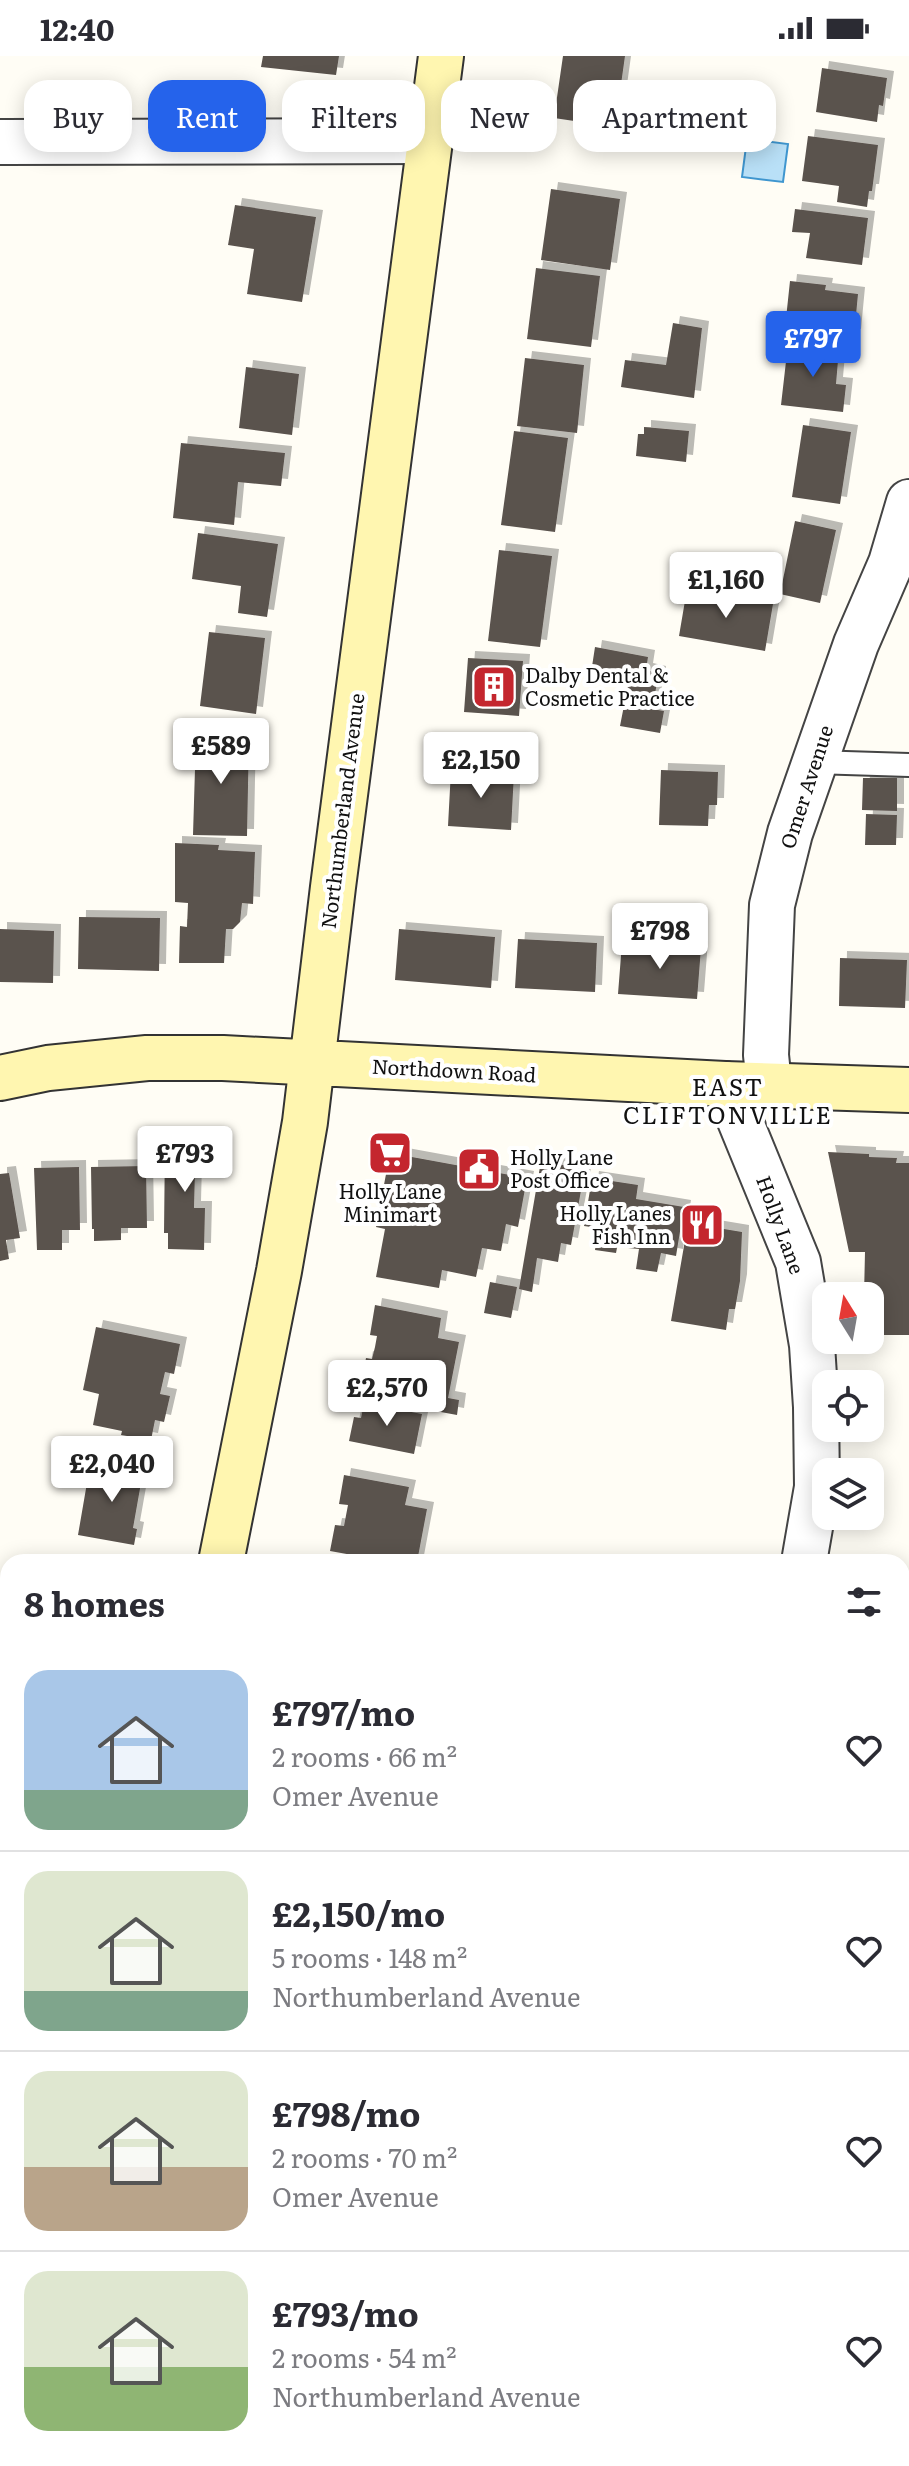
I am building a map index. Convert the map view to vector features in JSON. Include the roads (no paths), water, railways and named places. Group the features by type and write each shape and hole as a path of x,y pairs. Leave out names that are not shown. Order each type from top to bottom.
{"street":[{"name":"Northumberland Avenue","path":"223,1554 282,1256 305,1122 441,56"},
{"path":"0,142 430,141"},
{"name":"Omer Avenue","path":"769,1084 766,1055 772,905 790,833 814,762 856,644 891,563 909,502"},
{"name":"Northdown Road","path":"0,1078 48,1068 147,1058 223,1058 725,1084 909,1090"},
{"name":"Holly Lane","path":"725,1084 798,1262 812,1345 816,1407 817,1487 805,1554"}],"lane":[{"path":"814,762 909,765"}],"water":[{"path":"776,143 788,144 783,182 742,177 745,152 776,152"}],"place":[{"name":"Dalby Dental & Cosmetic Practice","path":"494,687"},
{"name":"Holly Lane Minimart","path":"390,1153"},
{"name":"Holly Lane Post Office","path":"479,1169"},
{"name":"Holly Lanes Fish Inn","path":"702,1225"}],"district":[{"name":"EAST CLIFTONVILLE","path":"728,1102"}]}
